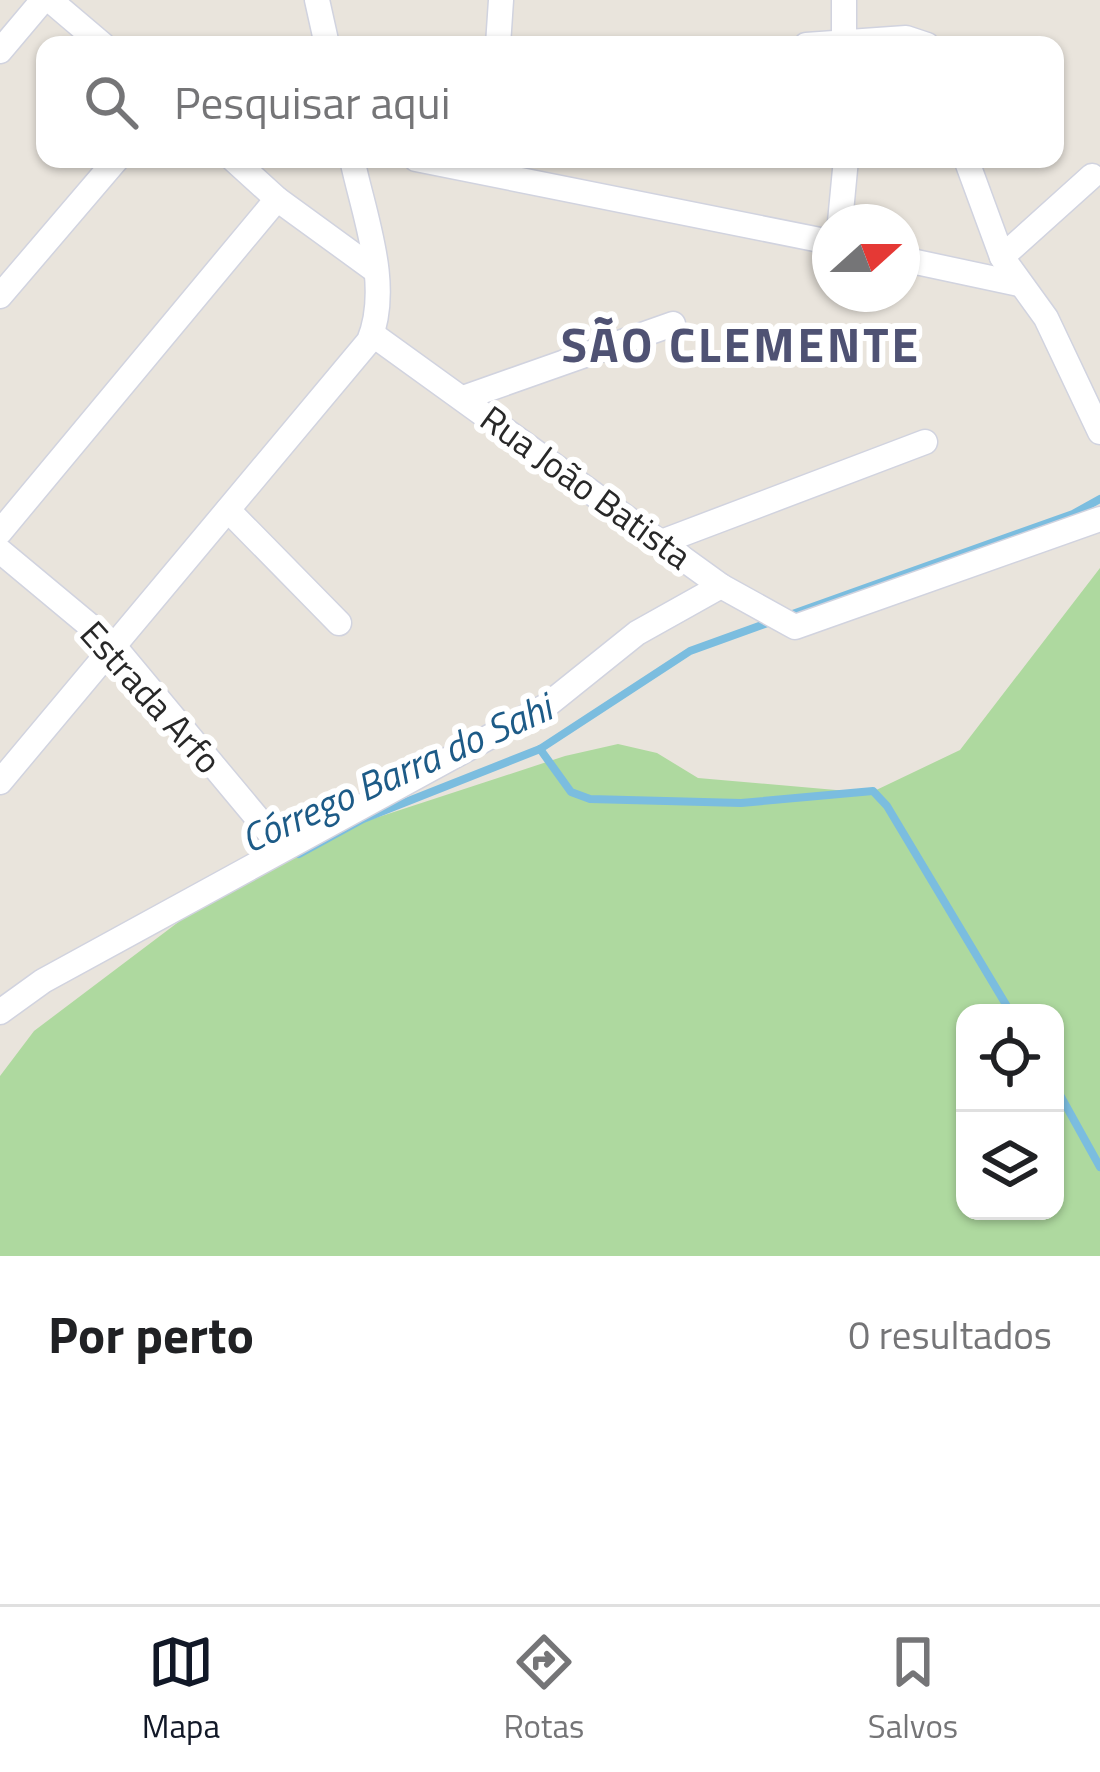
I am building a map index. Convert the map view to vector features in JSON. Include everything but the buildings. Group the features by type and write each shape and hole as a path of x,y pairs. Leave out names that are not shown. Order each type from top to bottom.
{"street":[{"path":"0,51 46,0 92,36"},
{"path":"499,36 501,0"},
{"path":"844,0 844,36"},
{"path":"314,5 324,36"},
{"path":"0,296 109,168"},
{"path":"243,168 376,271"},
{"path":"0,782 372,334 380,312 376,271 354,168"},
{"path":"461,168 812,238"},
{"path":"842,204 845,168"},
{"path":"969,168 1002,257 1046,318 1100,432"},
{"path":"1002,257 1091,176"},
{"path":"0,532 278,199"},
{"path":"920,263 1019,284"},
{"path":"463,398 673,324"},
{"name":"Rua João Batista","path":"372,334 721,586 795,627 1100,519"},
{"path":"664,542 925,442"},
{"path":"228,510 339,622"},
{"name":"Estrada Arfo","path":"0,551 113,645 284,849"},
{"path":"0,1012 43,981 546,706 637,633 721,586"}],"green space":[{"path":"1100,568 1100,1256 0,1256 0,1076 34,1031 283,843 287,847 565,756 618,744 657,753 698,778 870,793 960,750"}],"waterway":[{"name":"Córrego Barra do Sahi","path":"787,616 1073,514 1100,499"},
{"name":"Córrego Barra do Sahi","path":"299,854 363,819 540,749 690,651 773,621"},
{"path":"540,749 571,792 590,799 741,803 873,791 887,806 1006,1004"},
{"path":"1064,1102 1100,1167"}],"district":[{"name":"SÃO CLEMENTE","path":"741,345"}]}
